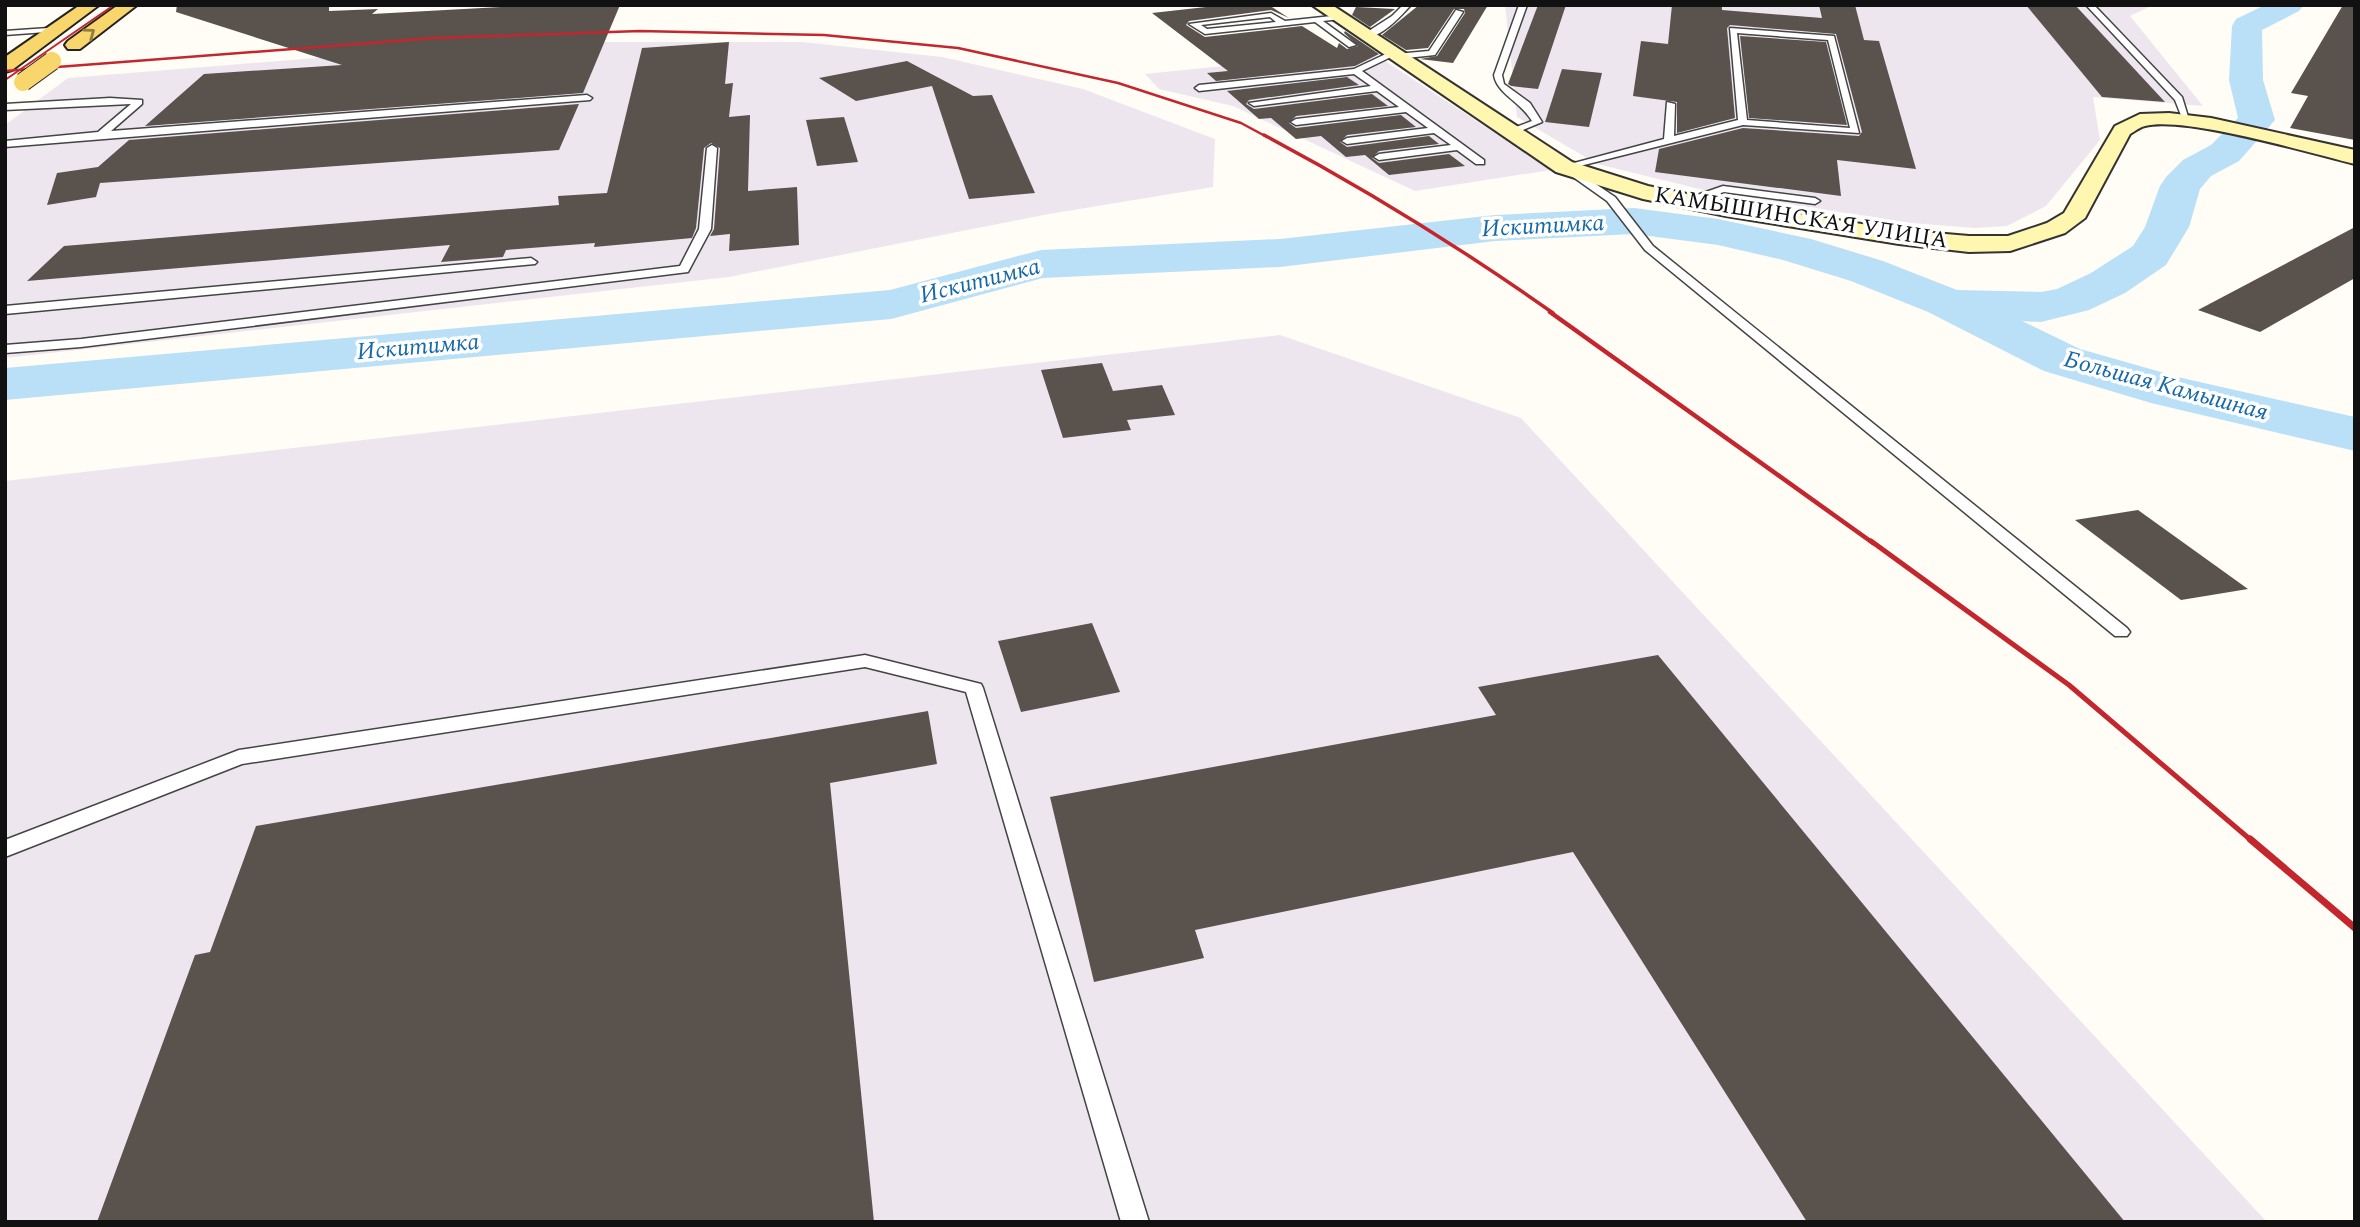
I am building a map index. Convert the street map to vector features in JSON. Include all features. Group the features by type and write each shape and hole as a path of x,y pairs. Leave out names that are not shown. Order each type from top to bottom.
{"main road":[{"path":"8,65 90,5"},
{"path":"5,93 129,5"}],"street":[{"name":"КАМЫШИНСКАЯ УЛИЦА","path":"1325,14 1359,41 1394,54 1564,167 1643,192 1685,201 1899,237 1969,244 2010,243 2038,236 2073,218 2122,130 2130,123 2150,118 2211,124 2355,158"}],"lane":[{"path":"1359,41 1395,18 1407,5"},
{"path":"1511,132 1537,122 1527,105 1500,85 1498,75 1523,5"},
{"path":"2090,5 2179,99 2187,121"},
{"path":"1199,88 1356,71 1394,54 1432,53 1459,12"},
{"path":"1284,23 1271,15 1193,24 1205,32 1284,23 1325,14"},
{"path":"5,33 60,29"},
{"path":"1564,167 1743,122 1856,131 1831,38 1733,30 1743,122"},
{"path":"1356,71 1480,163"},
{"path":"1254,103 1380,88"},
{"path":"5,144 587,98"},
{"path":"5,107 139,102 101,135"},
{"path":"1670,104 1670,140"},
{"path":"1296,122 1408,109"},
{"path":"1347,141 1436,131"},
{"path":"1379,157 1458,147"},
{"path":"5,349 95,341 684,269 705,229 712,148"},
{"path":"1564,167 1611,199 1648,248 2121,632"},
{"path":"1685,201 1723,189 1815,201"},
{"path":"5,310 531,262"},
{"path":"5,849 239,757 865,661 974,688 1135,1222"}],"shaded area":[{"path":"1505,5 2153,5 2130,16 2203,106 2093,97 2100,140 2046,206 2007,226 1975,228 1911,223 1720,194 1597,164 1517,117"},
{"path":"514,42 802,42 942,57 1083,89 1215,139 1213,187 1049,214 729,277 5,358 5,125 68,78"},
{"path":"1370,51 1551,170 1415,191 1233,106 1159,89 1145,74"},
{"path":"1280,335 1521,418 2267,1222 5,1222 5,481"}],"building":[{"path":"177,5 329,5 329,11 378,9 372,14 538,5 620,5 583,93 145,126 204,74 342,65 176,12"},
{"path":"1224,5 1269,5 1289,18 1271,10 1189,21 1186,25 1205,37 1302,26 1337,48 1339,43 1347,49 1358,46 1345,31 1379,54 1355,66 1216,81 1207,73 1228,71 1152,13"},
{"path":"1419,5 1488,5 1453,63 1420,59 1437,56 1465,13 1464,9 1454,9 1428,48 1406,50 1382,35"},
{"path":"1538,5 1566,5 1538,89 1511,86 1508,84"},
{"path":"1672,5 1722,5 1722,10 1822,18 1819,5 1855,5 1864,40 1879,41 1916,169 1837,160 1841,196 1655,172 1659,149 1743,128 1859,136 1862,132 1836,34 1730,25 1727,28 1735,118 1677,133 1677,102 1633,96 1641,41 1668,44"},
{"path":"2026,5 2075,5 2165,102 2102,97"},
{"path":"2343,5 2355,5 2355,140 2290,128 2308,96 2291,93"},
{"path":"1356,7 1395,9 1370,27 1352,15"},
{"path":"1740,36 1826,42 1847,125 1749,118"},
{"path":"729,42 725,84 733,83 729,117 750,115 748,191 797,187 799,245 729,251 730,234 710,236 714,229 720,148 711,143 704,148 696,228 692,238 594,247 595,243 506,250 503,257 441,262 450,245 27,281 64,246 559,205 558,196 607,193 642,48"},
{"path":"907,61 973,96 992,95 1035,193 969,199 932,86 856,101 819,78"},
{"path":"1562,69 1602,73 1589,127 1545,122"},
{"path":"1347,77 1359,85 1249,100 1246,104 1254,109 1372,94 1388,106 1296,116 1289,123 1296,128 1401,115 1416,127 1347,135 1340,142 1347,147 1429,136 1439,144 1379,151 1372,158 1379,163 1449,154 1465,166 1389,175 1365,155 1346,157 1321,136 1296,139 1271,118 1259,119 1227,91"},
{"path":"579,104 559,150 100,183 96,197 47,205 57,173 98,167 129,140"},
{"path":"844,117 858,162 817,166 806,120"},
{"path":"2355,227 2355,278 2260,332 2198,310"},
{"path":"1102,363 1113,391 1162,385 1175,415 1127,420 1131,430 1063,438 1041,370"},
{"path":"2138,510 2248,589 2181,600 2075,520"},
{"path":"1092,623 1120,692 1021,712 998,641"},
{"path":"1658,655 2125,1222 1807,1222 1573,852 1195,930 1204,958 1094,982 1050,797 1496,715 1478,687"},
{"path":"928,711 937,764 830,783 874,1222 97,1222 195,955 210,952 256,826"}],"waterway":[{"path":"1962,303 2041,307 2072,300 2108,283 2150,255 2167,227 2180,186 2197,168 2225,153 2257,120 2246,80 2247,26 2289,5"},
{"name":"Искитимка","path":"5,384 891,304 1041,264 1280,253 1495,228 1634,221 1718,232 1795,249 1867,271 1945,302 2062,360 2170,392 2355,434"}],"tram line":[{"path":"5,80 114,5"}],"railway":[{"path":"5,71 435,38 640,31 824,35 958,48 1118,83 1241,123 1267,137"},
{"path":"1264,135 1412,220 1553,313"},
{"path":"1550,312 1873,543"},
{"path":"1871,541 2069,685 2252,841"},
{"path":"2250,839 2355,928"}],"water label":[{"name":"Большая Камышная","path":"2166,386"}]}
